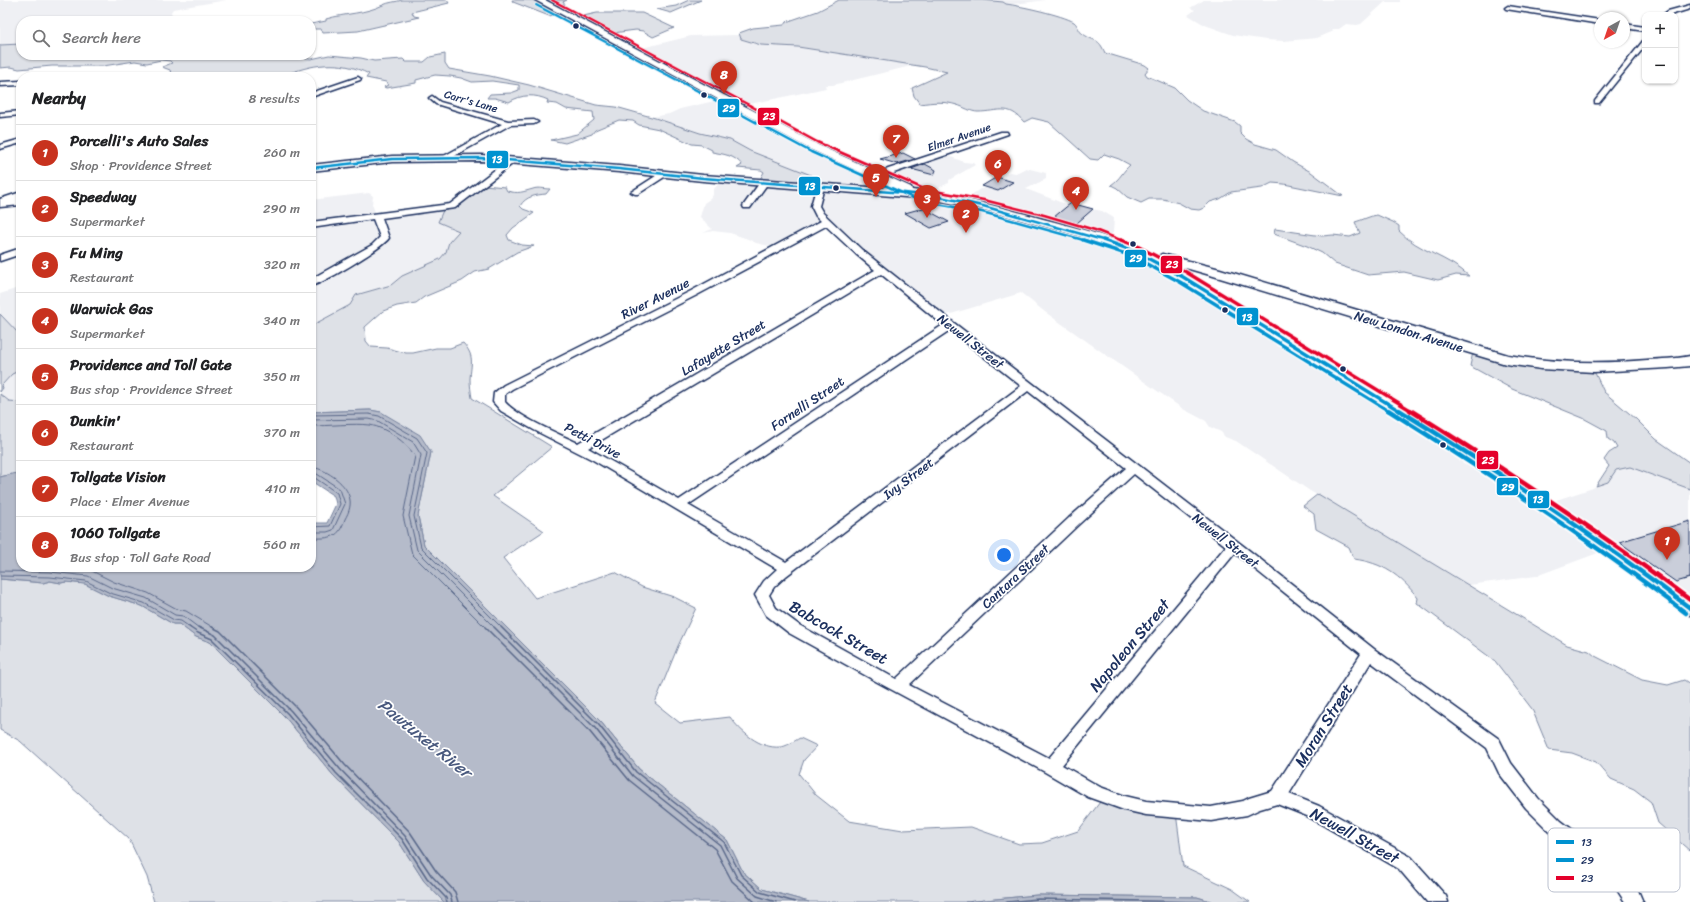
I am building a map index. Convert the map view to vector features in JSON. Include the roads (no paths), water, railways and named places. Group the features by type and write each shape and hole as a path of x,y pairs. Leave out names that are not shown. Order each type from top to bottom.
{"main road":[{"path":"539,0 814,147 876,176 922,195"},
{"path":"316,167 392,159 447,158 512,161 922,195 980,205 1093,236 1134,251 1183,277 1517,485 1631,563 1690,608"},
{"path":"0,203 16,201"},
{"name":"New London Avenue","path":"1134,251 1215,272 1506,359 1529,364 1589,368 1621,368 1690,361"}],"street":[{"path":"1671,12 1690,7"},
{"path":"1508,8 1594,21"},
{"path":"1630,27 1642,29"},
{"path":"1597,102 1642,45"},
{"path":"316,93 358,79"},
{"path":"0,84 16,83"},
{"name":"Carr's Lane","path":"432,98 438,103 508,123"},
{"path":"0,115 16,114"},
{"path":"508,123 534,122"},
{"name":"Carr's Lane","path":"447,158 508,123"},
{"name":"Elmer Avenue","path":"876,176 1004,134"},
{"path":"0,147 16,142"},
{"path":"316,224 452,206 512,161"},
{"path":"635,192 665,174"},
{"path":"747,206 764,183"},
{"name":"Newell Street","path":"820,187 815,206 818,214 826,222 950,325 1369,653 1493,744 1505,768 1532,804 1558,828"},
{"path":"0,203 16,197"},
{"path":"316,280 369,251 383,241 385,238 377,217"},
{"name":"River Avenue","path":"499,397 500,393 508,387 694,293 826,222"},
{"path":"0,258 16,253"},
{"name":"Lafayette Street","path":"579,448 882,270"},
{"name":"Fornelli Street","path":"680,505 950,325"},
{"name":"Ivy Street","path":"788,569 1028,386"},
{"name":"Petti Drive","path":"499,397 499,402 505,409 597,457 680,505"},
{"name":"Cantara Street","path":"898,686 1074,521 1134,468"},
{"path":"680,505 788,569"},
{"name":"Napoleon Street","path":"1051,767 1234,546"},
{"name":"Babcock Street","path":"788,569 770,584 762,595 771,611 794,628 898,686 1051,767"},
{"name":"Moran Street","path":"1278,797 1369,653"},
{"path":"1051,767 1094,792 1124,803 1146,808 1211,814 1247,808 1278,797"},
{"name":"Newell Street","path":"1278,797 1313,811 1405,863 1439,902"},
{"name":"Newell Street","path":"1630,892 1634,902"}],"water":[{"name":"Pawtuxet River","path":"370,410 381,412 420,435 431,452 418,516 424,545 601,722 639,769 727,840 743,872 762,889 809,902 444,902 424,881 399,842 333,775 285,717 210,642 196,637 179,624 173,624 142,606 109,596 85,584 50,581 43,583 0,579 0,477 16,473 16,572 316,572 316,523 327,523 336,504 334,496 316,484 316,412"},
{"path":"1037,895 1197,897 1214,902 965,902"}],"place":[{"name":"1060 Tollgate","path":"724,94"},
{"name":"Tollgate Vision","path":"896,158"},
{"name":"Dunkin'","path":"998,183"},
{"name":"Providence and Toll Gate","path":"876,197"},
{"name":"Warwick Gas","path":"1076,210"},
{"name":"Fu Ming","path":"927,218"},
{"name":"Speedway","path":"966,233"},
{"name":"Porcelli's Auto Sales","path":"1667,560"}]}
